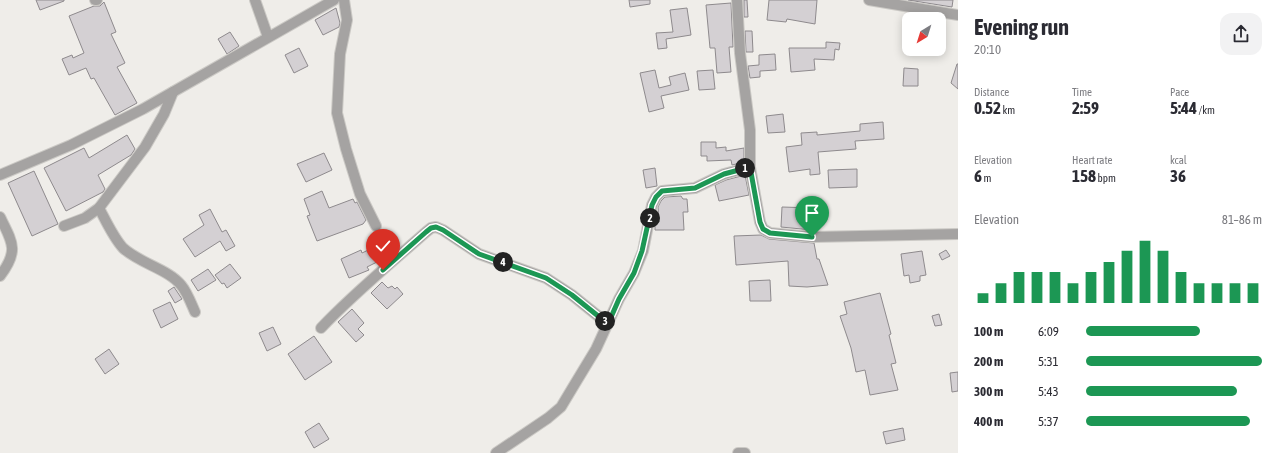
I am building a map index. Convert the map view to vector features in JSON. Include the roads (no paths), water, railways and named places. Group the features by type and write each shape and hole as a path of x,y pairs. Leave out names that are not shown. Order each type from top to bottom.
{"street":[{"path":"254,0 268,37"},
{"path":"0,175 72,146 143,109 334,0"},
{"path":"344,0 347,20 340,54 337,113 360,194 376,226"},
{"path":"737,0 740,53 750,130 750,167 760,222 763,229 770,233 812,237 958,234"},
{"path":"869,0 958,15"},
{"path":"64,226 85,218 99,208 145,147 164,114 173,92"},
{"path":"496,453 548,418 560,407 596,349 619,299 634,273 640,259 652,205 656,197 662,191 695,188 724,174 750,167"},
{"path":"99,208 115,237 124,248 139,259 168,274 181,284 195,312"},
{"path":"0,217 8,233 13,255 0,276"},
{"path":"321,328 331,317 426,232 431,228 436,227 479,254 546,278 572,295 608,324"},
{"path":"738,453 745,453"}]}
